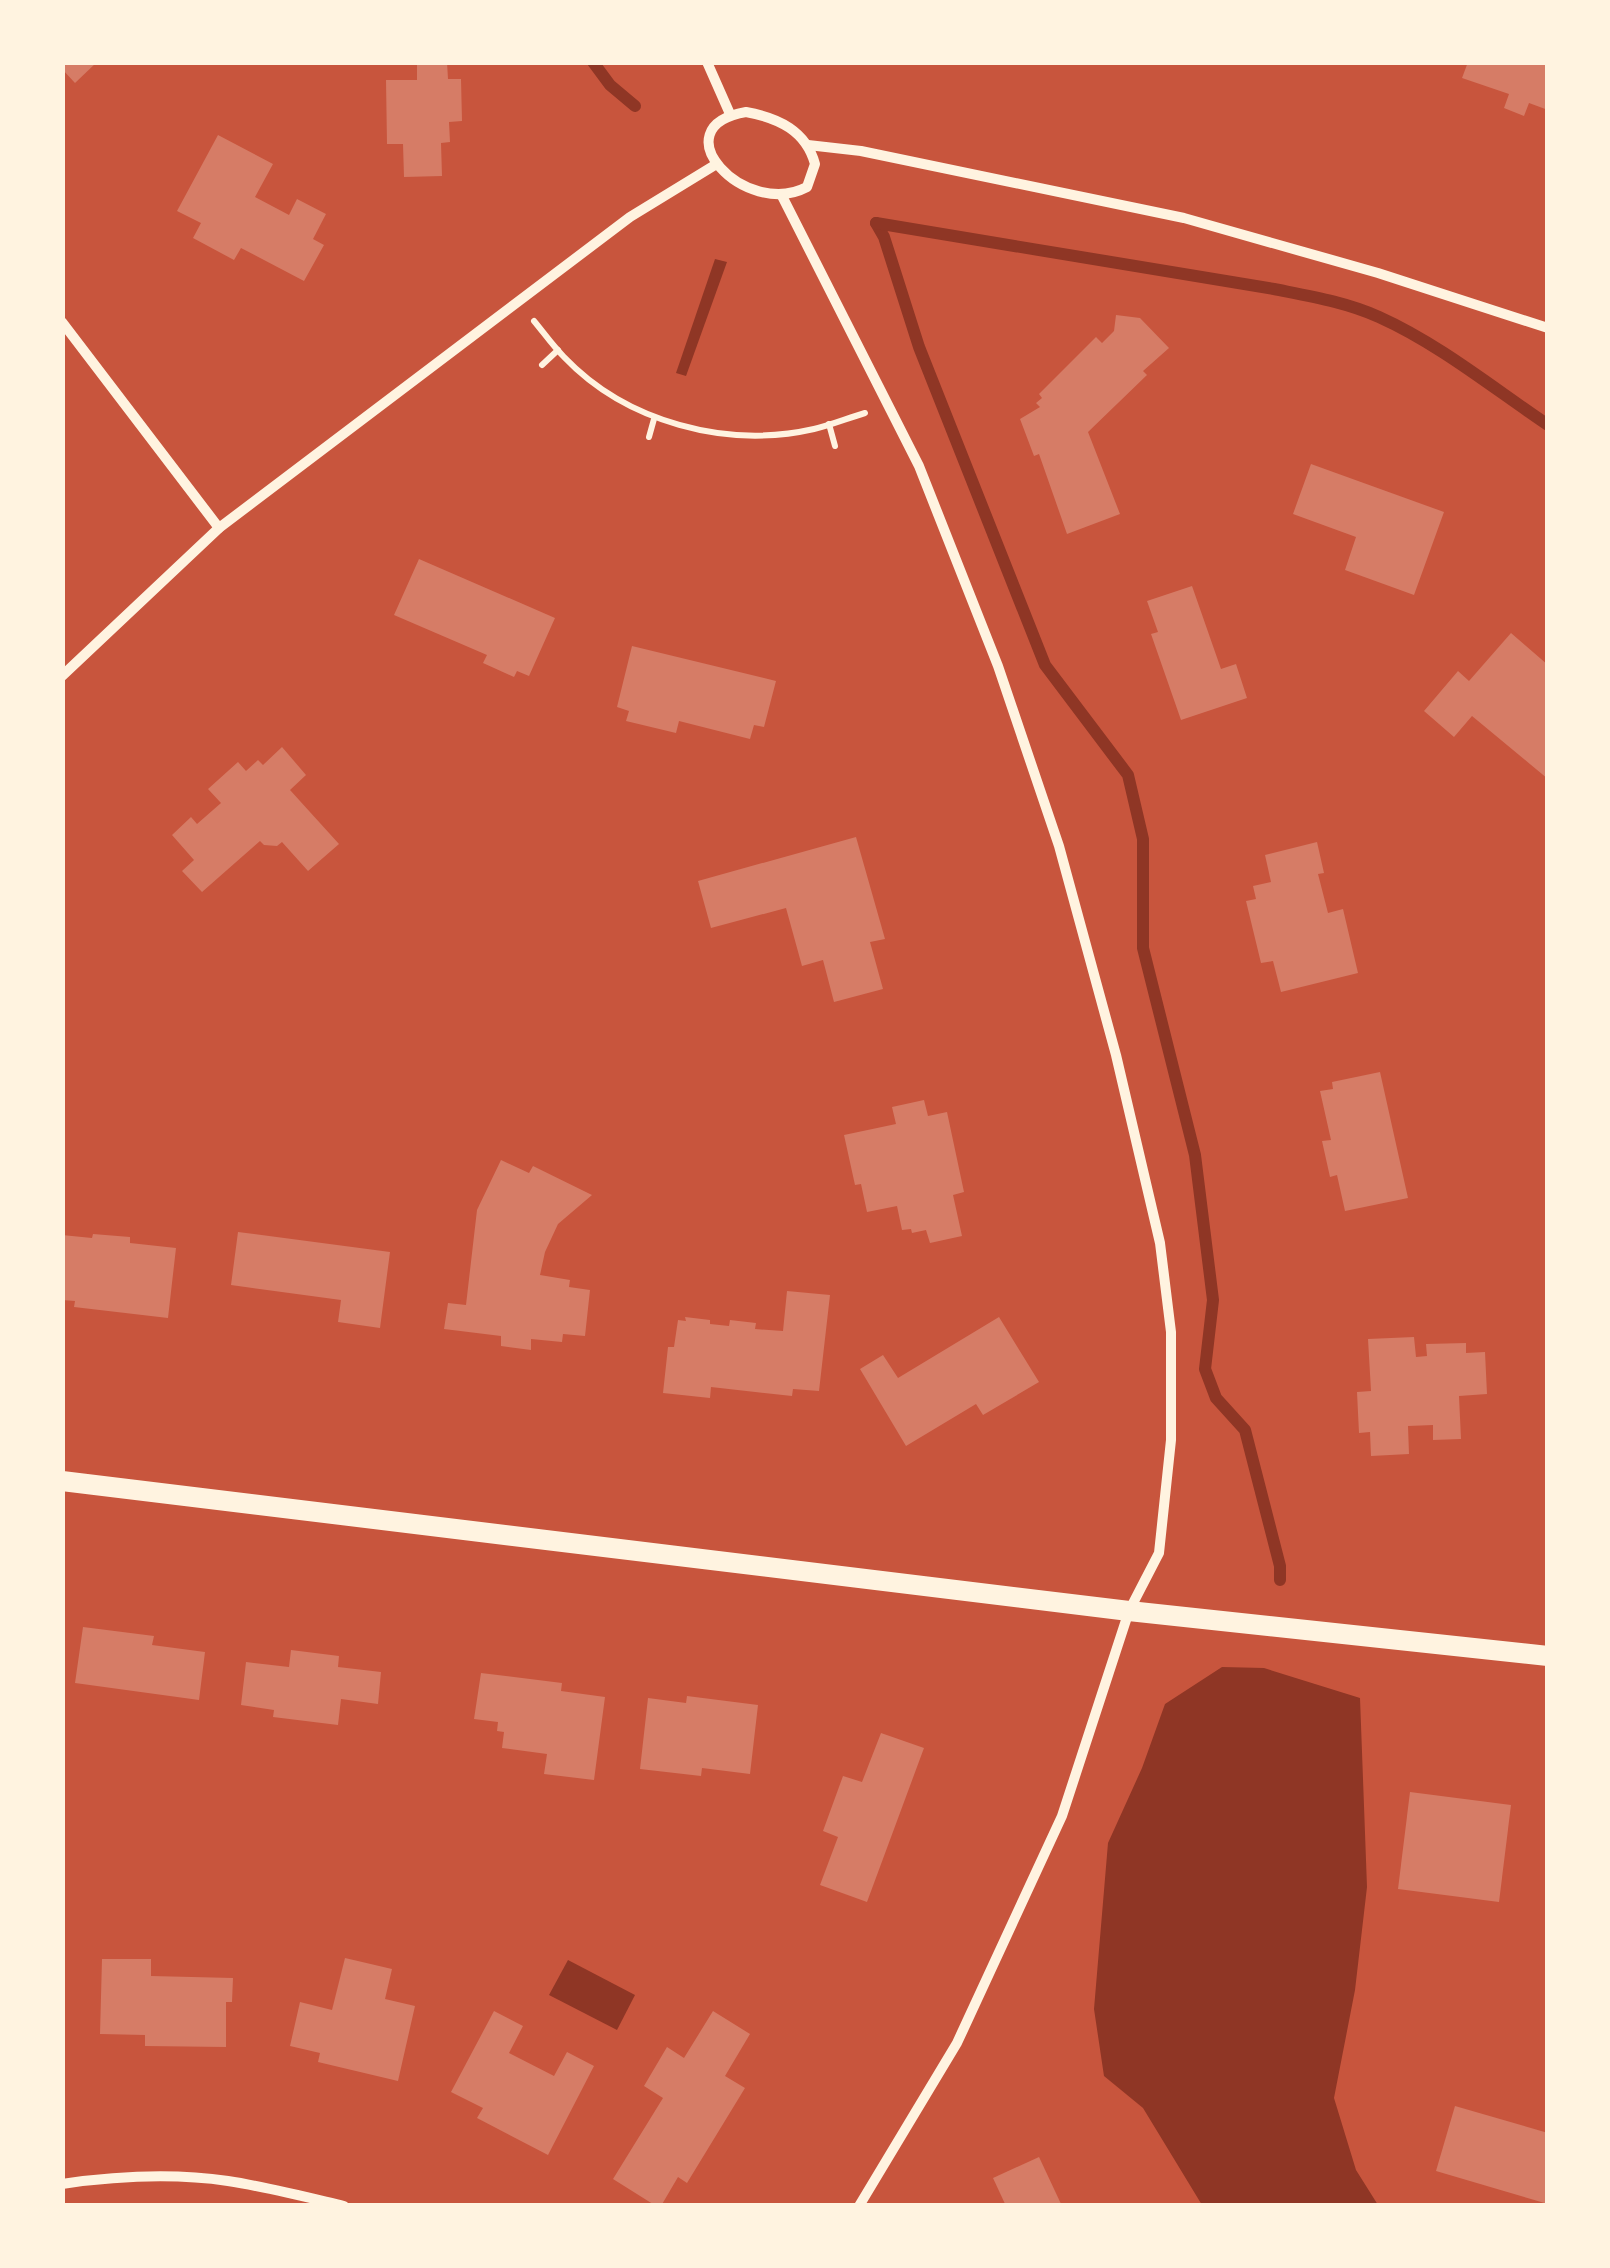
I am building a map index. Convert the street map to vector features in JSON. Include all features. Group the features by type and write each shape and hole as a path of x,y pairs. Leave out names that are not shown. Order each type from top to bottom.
{"main road":[{"path":"62,1480 1128,1610 1548,1656"}],"street":[{"path":"707,62 730,114"},
{"path":"746,112 768,116 792,129 808,144 816,164 813,177 807,187 796,193 781,194 748,189 730,179 715,165 708,145 717,122 730,114 746,112"},
{"path":"808,144 862,150 1184,218 1378,273 1548,328"},
{"path":"62,676 219,528 630,217 715,165"},
{"path":"781,194 919,466 998,666 1059,846 1116,1055 1160,1244 1171,1332 1172,1440 1158,1553 1128,1610 1062,1816 957,2042 860,2206"},
{"path":"62,322 219,528"},
{"path":"62,2184 120,2177 227,2181 344,2206"}],"path":[{"path":"530,316 558,350 604,390 654,420 752,436 813,429 874,410"},
{"path":"542,365 558,350"},
{"path":"650,437 654,420"},
{"path":"829,424 835,446"}],"shaded area":[{"path":"715,259 727,262 686,376 676,373"},
{"path":"1222,1667 1264,1668 1360,1698 1367,1887 1355,1990 1334,2098 1356,2170 1378,2205 1202,2205 1143,2108 1104,2076 1094,2009 1108,1843 1142,1768 1165,1704"},
{"path":"568,1960 635,1995 617,2030 549,1995"}],"building":[{"path":"62,62 97,62 75,83 62,69"},
{"path":"417,62 447,62 448,79 461,79 462,121 449,122 450,142 441,143 442,176 404,177 403,144 387,144 386,80 417,80"},
{"path":"1468,62 1548,62 1548,110 1529,103 1524,116 1504,108 1509,94 1462,78"},
{"path":"218,135 273,164 255,197 289,215 297,199 326,214 313,239 324,245 304,281 241,248 234,260 193,238 201,223 177,211"},
{"path":"1116,315 1140,318 1169,348 1088,432 1120,514 1067,534 1039,454 1034,456 1020,419 1040,407 1036,403 1042,398 1039,394 1096,337 1102,343 1114,331"},
{"path":"1311,464 1444,512 1414,595 1345,570 1356,537 1293,514"},
{"path":"419,559 555,618 529,676 517,671 514,677 483,663 487,655 394,615"},
{"path":"1192,586 1221,669 1236,664 1247,698 1181,720 1151,634 1158,632 1147,601"},
{"path":"1511,633 1548,665 1548,779 1472,716 1454,737 1424,711 1458,671 1469,681"},
{"path":"632,646 776,681 764,727 754,725 750,739 679,721 676,733 626,721 629,711 617,707"},
{"path":"282,747 306,775 290,790 339,844 308,871 282,842 277,846 260,841 202,892 182,871 194,860 172,835 191,817 197,824 221,803 208,789 238,762 246,771 258,760 263,765"},
{"path":"856,837 885,939 870,942 883,989 834,1002 823,960 802,966 786,908 711,928 698,881"},
{"path":"1317,842 1324,873 1318,874 1328,913 1343,909 1358,973 1281,992 1273,961 1261,963 1246,901 1256,899 1253,886 1271,882 1265,855"},
{"path":"1380,1072 1408,1198 1345,1211 1337,1175 1330,1177 1322,1141 1331,1140 1320,1091 1333,1089 1332,1082"},
{"path":"924,1100 928,1116 947,1112 964,1192 953,1195 962,1236 930,1243 926,1230 902,1230 897,1206 867,1212 861,1184 855,1185 844,1135 896,1124 892,1107"},
{"path":"501,1160 529,1173 533,1166 592,1195 558,1224 540,1275 570,1280 569,1287 590,1290 585,1336 563,1334 562,1342 531,1339 531,1350 501,1346 501,1336 444,1329 448,1303 466,1305 477,1210"},
{"path":"238,1232 390,1252 380,1328 338,1322 341,1300 231,1285"},
{"path":"93,1234 130,1237 130,1243 176,1248 168,1318 74,1307 75,1301 62,1300 62,1235 92,1238"},
{"path":"787,1291 830,1295 819,1391 793,1389 792,1396 711,1387 710,1398 663,1393 668,1347 674,1347 678,1320 686,1321 685,1317 729,1326 730,1320 756,1323 755,1329 783,1331"},
{"path":"999,1317 1039,1382 983,1415 976,1404 906,1446 860,1369 883,1355 898,1378"},
{"path":"1414,1337 1416,1357 1427,1356 1426,1344 1466,1343 1466,1353 1485,1352 1487,1394 1459,1396 1461,1439 1433,1440 1433,1425 1408,1426 1409,1454 1371,1456 1370,1432 1359,1433 1357,1392 1371,1391 1368,1339"},
{"path":"83,1627 154,1636 152,1645 205,1652 199,1700 75,1683"},
{"path":"291,1650 339,1656 338,1667 381,1672 378,1704 341,1699 338,1725 273,1717 274,1710 241,1705 246,1662 289,1667"},
{"path":"481,1673 562,1683 561,1691 605,1697 594,1780 544,1774 547,1754 502,1748 504,1732 497,1731 498,1722 474,1719"},
{"path":"687,1696 758,1705 750,1774 702,1768 701,1776 640,1769 648,1698 686,1703"},
{"path":"881,1733 924,1748 867,1902 820,1885 838,1837 823,1831 843,1776 862,1782"},
{"path":"1410,1792 1511,1805 1499,1902 1398,1889"},
{"path":"345,1958 392,1969 385,1999 415,2006 398,2081 318,2062 320,2053 290,2046 300,2002 332,2010"},
{"path":"102,1959 151,1959 151,1976 233,1978 232,2002 226,2002 226,2047 145,2046 145,2035 100,2034"},
{"path":"494,2011 523,2026 509,2053 554,2076 567,2052 594,2066 548,2155 477,2118 483,2108 451,2092"},
{"path":"713,2011 750,2034 725,2076 745,2088 687,2183 678,2177 661,2206 656,2206 613,2179 663,2098 644,2086 667,2047 684,2058"},
{"path":"1455,2106 1548,2133 1548,2204 1436,2171"},
{"path":"1039,2157 1062,2206 1006,2206 993,2178"}],"waterway":[{"path":"593,62 610,85 635,106"},
{"path":"876,223 919,347 1045,665 1128,775 1143,839 1143,948 1195,1155 1213,1300 1205,1369 1216,1398 1245,1430 1280,1566 1280,1580"},
{"path":"876,223 1274,289 1354,307 1423,340 1548,425"}]}
